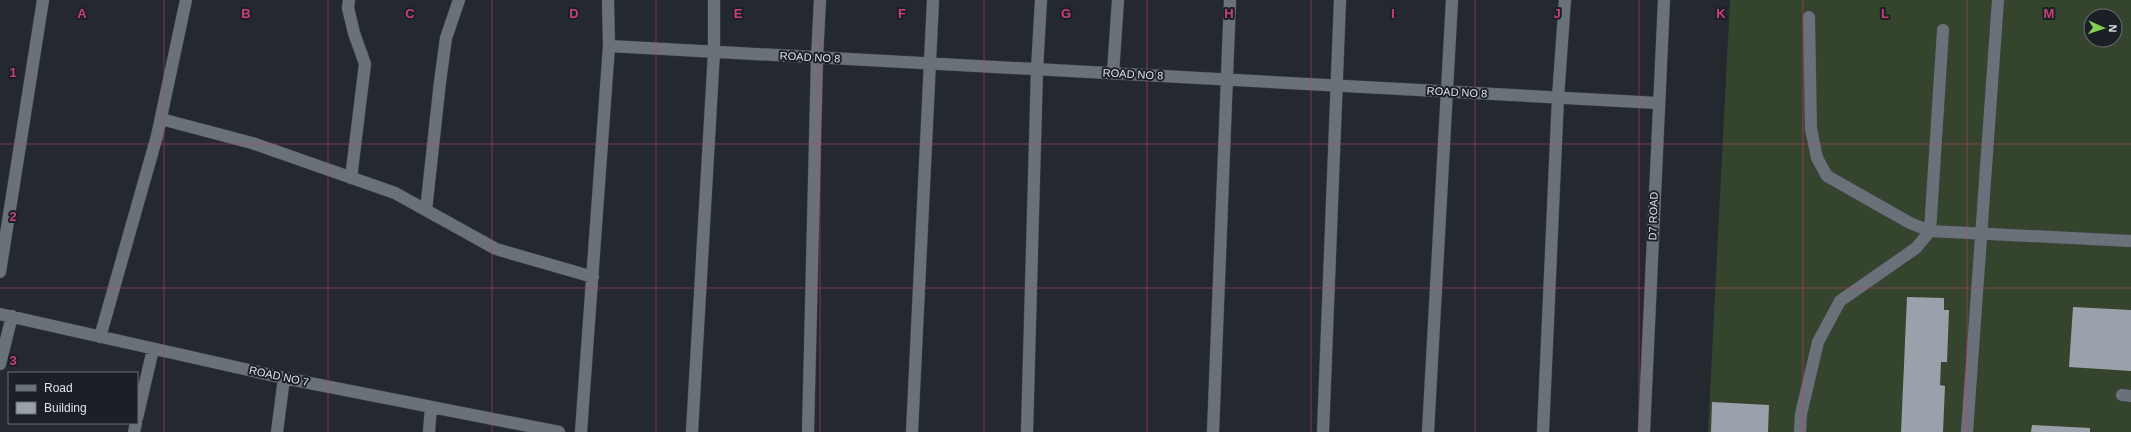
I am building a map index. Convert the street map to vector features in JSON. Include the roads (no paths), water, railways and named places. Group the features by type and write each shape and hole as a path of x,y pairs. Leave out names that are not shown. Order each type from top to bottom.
{"street":[{"path":"0,272 43,0"},
{"path":"100,337 161,119 186,0"},
{"path":"349,0 348,8 352,27 365,64 350,178"},
{"path":"426,210 446,38 459,0"},
{"path":"582,432 609,46 608,0"},
{"path":"692,432 714,52 714,0"},
{"path":"808,432 817,58 820,0"},
{"path":"912,432 933,0"},
{"path":"1027,432 1037,69 1041,0"},
{"path":"1113,73 1118,0"},
{"path":"1213,432 1230,0"},
{"path":"1322,432 1340,0"},
{"path":"1428,432 1452,0"},
{"path":"1543,432 1558,97 1565,0"},
{"name":"D7 ROAD","path":"1644,432 1658,103 1664,0"},
{"path":"1967,432 1998,0"},
{"path":"1809,17 1811,129 1816,158 1827,176 1910,223 1930,231 2131,241"},
{"path":"1800,432 1801,414 1818,342 1840,301 1916,248 1930,231 1943,30"},
{"name":"ROAD NO 8","path":"609,46 930,64 1227,78 1658,103"},
{"path":"161,119 252,143 395,193 496,249 592,277"},
{"path":"0,364 6,315"},
{"name":"ROAD NO 7","path":"6,315 284,378 559,432"},
{"path":"138,414 153,349"},
{"path":"277,432 284,378"},
{"path":"429,432 431,407"}]}
